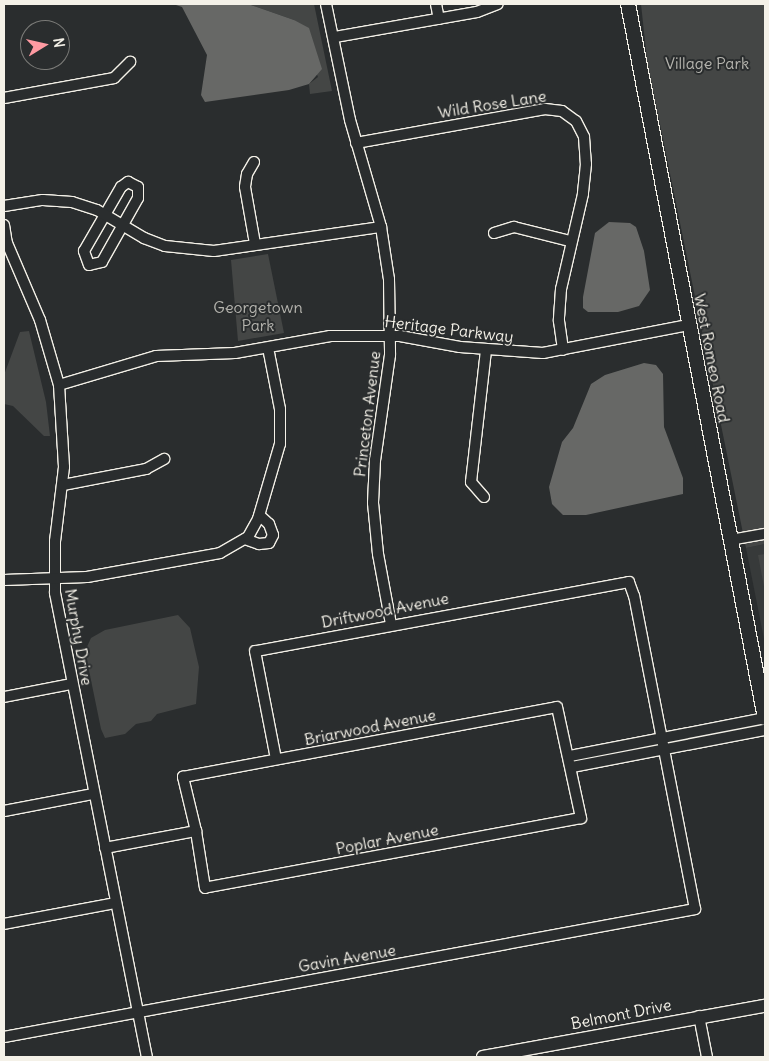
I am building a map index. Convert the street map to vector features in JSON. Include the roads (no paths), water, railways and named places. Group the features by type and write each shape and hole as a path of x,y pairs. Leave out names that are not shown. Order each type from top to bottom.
{"main road":[{"name":"West Romeo Road","path":"628,4 688,325 765,718"}],"street":[{"name":"Princeton Avenue","path":"326,4 335,37 356,143 381,227 389,279 390,335 375,460 373,503 378,554 391,624"},
{"path":"436,4 439,19"},
{"path":"335,37 477,12 498,4"},
{"path":"4,98 114,78 130,62"},
{"name":"Wild Rose Lane","path":"356,143 545,109 562,111 576,121 586,148 583,194 570,240 559,308 563,350"},
{"path":"254,162 247,174 244,187 255,244"},
{"path":"135,183 138,198 123,226 102,262 89,265 84,251 105,214 121,187 135,183"},
{"path":"4,206 58,200 86,205 105,214 144,238 186,249 214,251 381,227"},
{"name":"Murphy Drive","path":"4,225 7,243 42,327 59,385 63,485 54,578 93,794 147,1057"},
{"path":"494,233 514,227 570,240"},
{"name":"Heritage Parkway","path":"59,385 156,356 268,348 330,336 390,335 486,350 534,353 563,350 688,325"},
{"path":"4,580 87,577 204,556 228,550 245,539 260,514 273,476 281,432 280,409 268,348"},
{"path":"484,497 471,482 486,350"},
{"path":"63,485 146,469 164,459"},
{"path":"245,539 259,544 269,543 273,535 269,524 260,514"},
{"path":"730,540 765,534"},
{"name":"Driftwood Avenue","path":"276,759 256,650 629,582 663,743"},
{"path":"4,697 72,684"},
{"name":"Briarwood Avenue","path":"196,831 184,776 557,707 572,767"},
{"path":"572,767 765,718"},
{"path":"570,756 765,730"},
{"name":"Gavin Avenue","path":"4,1037 695,909 663,743"},
{"name":"Poplar Avenue","path":"196,831 204,888 581,818 572,767"},
{"path":"4,811 93,794"},
{"path":"105,848 196,831"},
{"path":"4,924 115,903"},
{"name":"Belmont Drive","path":"483,1057 699,1016 765,1006"},
{"path":"699,1016 707,1057"}],"park label":[{"name":"Village Park","path":"707,63"},
{"name":"Georgetown Park","path":"258,316"}]}
